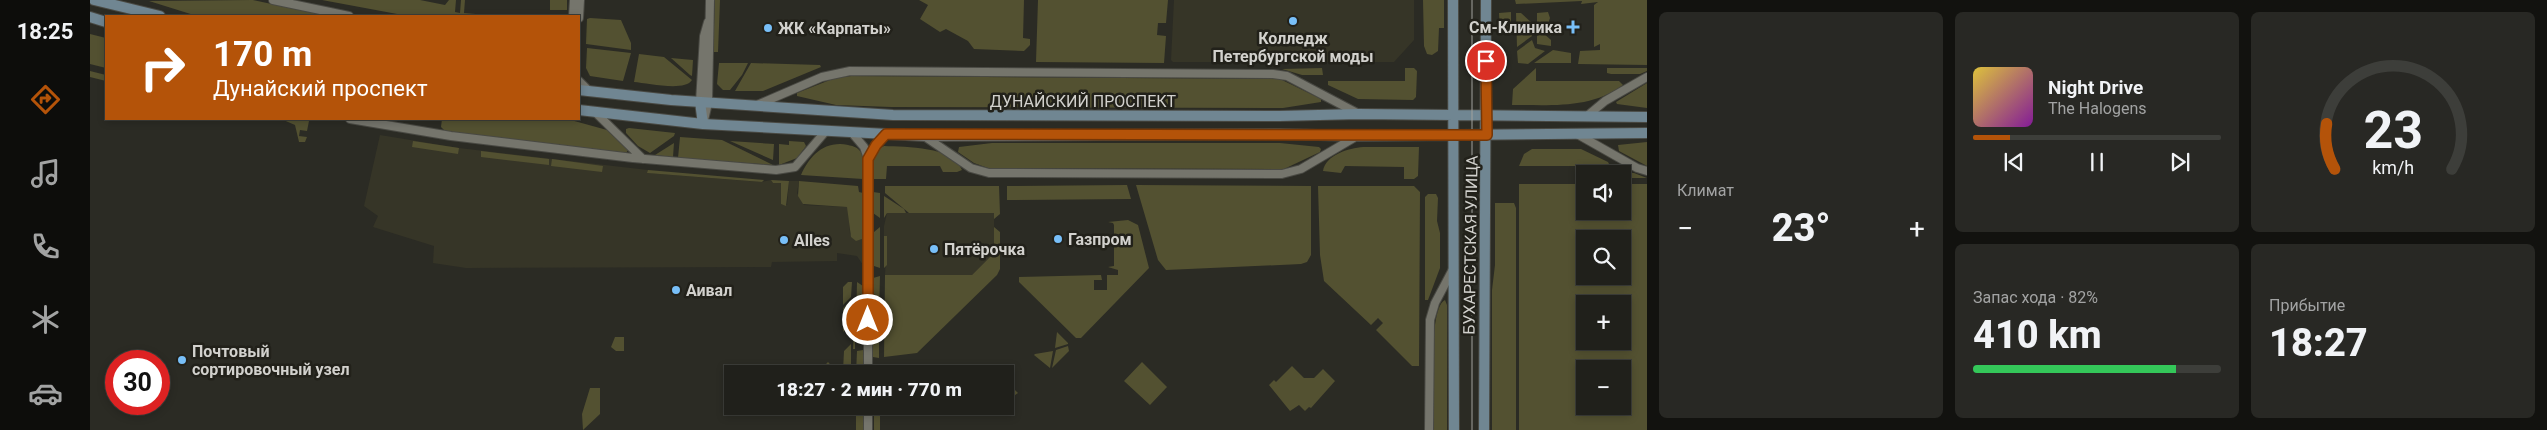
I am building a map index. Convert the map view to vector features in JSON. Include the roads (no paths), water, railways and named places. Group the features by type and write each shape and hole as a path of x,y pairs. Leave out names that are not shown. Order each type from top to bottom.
{"main road":[{"path":"94,0 132,5 157,15"},
{"name":"БУХАРЕСТСКАЯ УЛИЦА","path":"1453,0 1454,430"},
{"name":"БУХАРЕСТСКАЯ УЛИЦА","path":"1484,430 1487,135 1486,0"},
{"path":"90,18 105,22"},
{"name":"ДУНАЙСКИЙ ПРОСПЕКТ","path":"584,90 754,106 902,115 1279,116 1359,114 1647,117"},
{"path":"702,124 704,102"},
{"name":"ДУНАЙСКИЙ ПРОСПЕКТ","path":"580,110 702,124 853,134 924,136 1279,134 1453,136 1647,133"}],"street":[{"path":"273,0 344,15"},
{"path":"573,15 574,0"},
{"path":"579,15 580,0"},
{"path":"704,102 704,36 710,0"},
{"path":"754,106 822,77 850,71 1273,74 1287,76 1359,114"},
{"path":"1588,116 1605,101 1647,77"},
{"path":"595,112 644,159"},
{"path":"356,120 450,136 633,158 786,170 794,167 825,132"},
{"path":"853,134 864,147 868,159 868,365"},
{"path":"868,159 876,145 886,134"},
{"path":"1578,134 1637,168 1647,171"},
{"path":"924,136 971,168 989,173 1253,174 1282,174 1301,169 1357,136"},
{"path":"633,149 633,158"},
{"path":"1429,430 1430,320 1435,303 1454,267"},
{"path":"868,415 868,430"}],"tram line":[{"path":"1472,0 1472,430"}],"place":[{"name":"Колледж Петербургской моды","path":"1293,21"},
{"name":"См-Клиника","path":"1573,27"},
{"name":"ЖК «Карпаты»","path":"768,28"},
{"name":"Газпром","path":"1058,239"},
{"name":"Alles","path":"784,240"},
{"name":"Пятёрочка","path":"934,249"},
{"name":"Аивал","path":"676,290"},
{"name":"Почтовый сортировочный узел","path":"182,360"}]}
